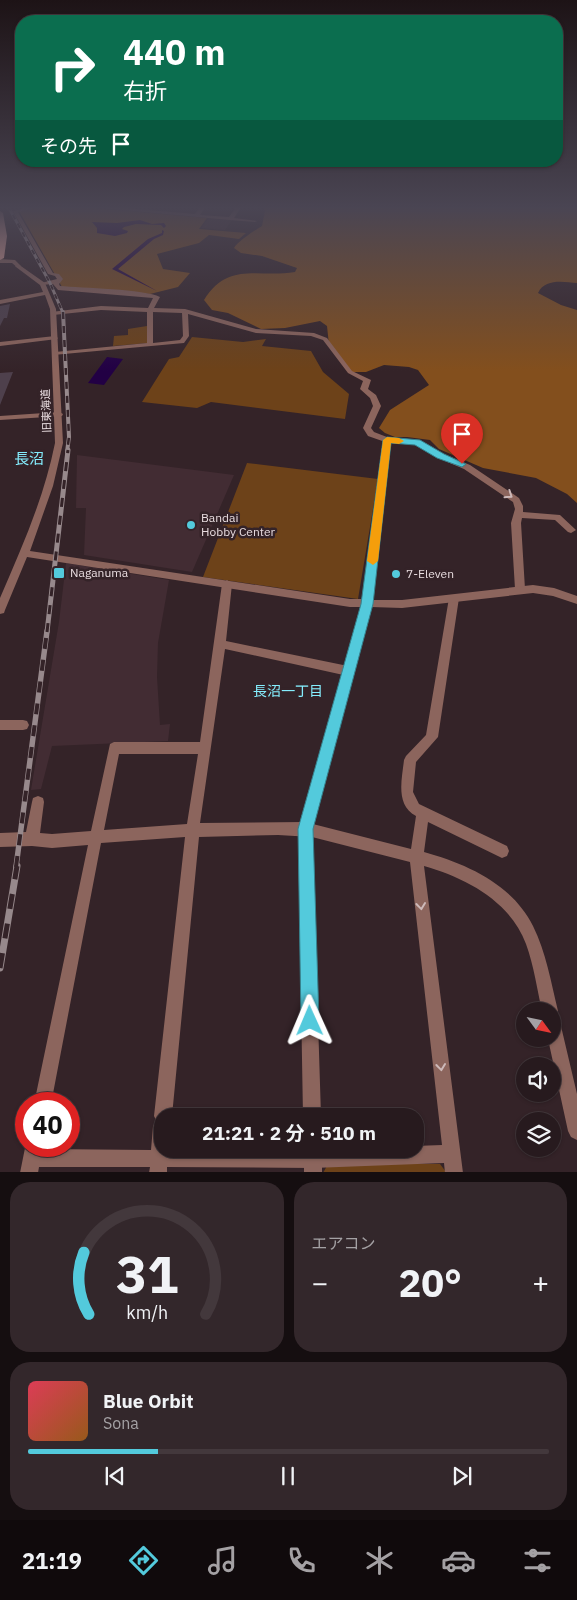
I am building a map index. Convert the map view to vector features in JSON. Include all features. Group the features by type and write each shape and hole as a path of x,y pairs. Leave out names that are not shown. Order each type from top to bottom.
{"street":[{"path":"11,261 43,284 60,281 59,276 51,274 43,261"},
{"path":"55,282 58,288 157,297 150,310 150,345"},
{"name":"旧東海道","path":"0,610 43,505 56,462 59,443 54,313 43,284"},
{"path":"0,302 47,293"},
{"path":"54,313 101,308 184,311 249,330 305,333 325,339 345,368 367,380 364,389 373,397 377,406 367,428 368,431 376,437 387,440 417,442 441,456 468,467 516,500 519,505 516,523 520,589"},
{"path":"56,354 182,342 186,336 184,311"},
{"path":"0,344 55,338"},
{"path":"0,418 59,414"},
{"path":"312,1108 305,829 367,604 387,440"},
{"path":"519,514 557,517 571,530"},
{"path":"24,553 316,599 367,604 402,604 520,589 554,592 577,600"},
{"path":"165,1108 193,829 206,748 227,584"},
{"path":"454,598 432,737 410,760 408,777 410,803 423,814 502,851"},
{"path":"220,644 348,671"},
{"path":"0,724 23,725"},
{"path":"44,1092 94,837 114,748 206,748"},
{"path":"32,839 38,802"},
{"path":"423,814 416,857 454,1172"},
{"path":"0,840 32,839 52,841 193,829 305,829 416,857 472,876 505,902 516,914 533,942 548,1002"},
{"path":"558,1048 577,1131"},
{"path":"31,1159 158,1165 451,1154"}],"shaded area":[{"path":"47,261 160,261 163,269 190,273 178,287 150,294 62,287"},
{"path":"122,261 128,261 118,269 157,291 112,269"},
{"path":"276,261 577,261 577,283 550,283 541,288 538,293 561,305 577,310 577,503 567,494 536,478 483,468 439,449 430,440 395,437 379,428 390,410 429,385 418,370 409,367 384,365 366,372 350,372 329,345 327,326 320,321 285,328 261,329 228,313 212,310 204,300 213,288 223,280 233,276 295,272 297,268"},
{"path":"147,326 148,343 113,346 114,336 128,335 128,329"},
{"path":"192,337 243,342 266,339 262,346 311,351 323,372 349,394 345,419 211,402 197,408 142,402 169,359 179,357"},
{"path":"107,357 123,359 104,385 88,383"},
{"path":"77,455 234,475 192,572 84,555 86,508 76,508"},
{"path":"247,463 378,479 358,599 203,577"},
{"path":"66,563 169,580 158,643 157,677 160,725 170,724 168,741 52,746 41,789 31,790 59,622"},
{"path":"328,1164 440,1164 446,1172 324,1172"}],"building":[{"path":"10,304 7,318 4,318 0,326 0,306"},
{"path":"13,372 0,405 0,373"}],"railway":[{"path":"38,261 63,313"},
{"path":"63,312 69,437 67,452"},
{"path":"47,632 68,450"},
{"path":"16,867 47,631"},
{"path":"0,968 17,866"}],"slow traffic":[{"path":"373,561 387,440 399,441"}],"place":[{"name":"Bandai Hobby Center","path":"191,525"},
{"name":"Naganuma","path":"59,573"},
{"name":"7-Eleven","path":"396,574"}],"district":[{"name":"長沼","path":"29,459"},
{"name":"長沼一丁目","path":"288,691"}],"route":[{"path":"310,1021 305,829 367,604 387,440 417,442 441,456 462,464"}]}
